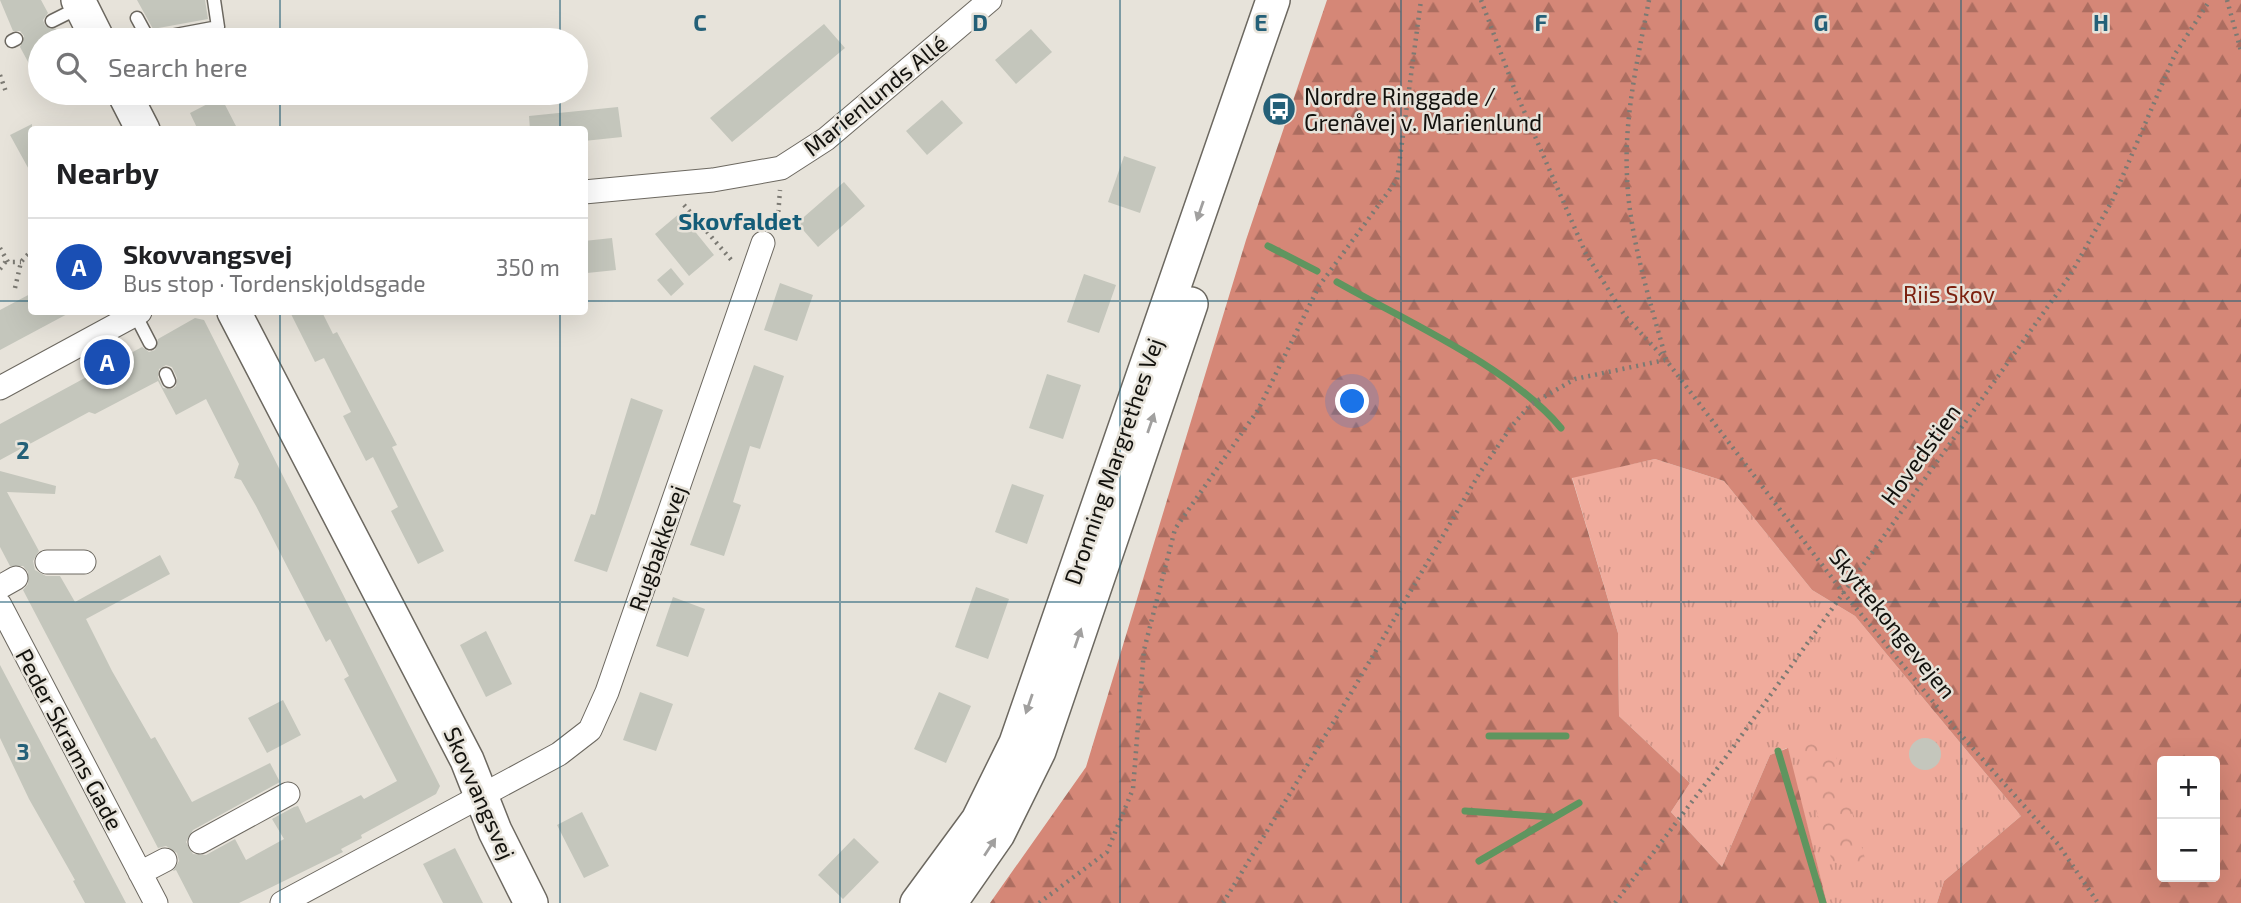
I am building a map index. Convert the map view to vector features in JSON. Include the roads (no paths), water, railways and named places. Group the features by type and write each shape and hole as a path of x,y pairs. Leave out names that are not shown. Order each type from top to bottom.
{"street":[{"name":"Marienlunds Allé","path":"588,192 781,168 826,139 990,0"},
{"name":"Dronning Margrethes Vej","path":"917,903 978,820 1016,743 1273,0"},
{"name":"Dronning Margrethes Vej","path":"950,903 998,834 1039,751 1294,0"},
{"path":"71,9 88,28"},
{"path":"130,105 141,126"},
{"name":"Rugbakkevej","path":"282,903 576,743 590,730 600,711 763,243"},
{"path":"0,388 133,315"},
{"name":"Skovvangsvej","path":"236,315 467,760 480,796 531,903"},
{"path":"47,562 84,562"},
{"name":"Peder Skrams Gade","path":"0,605 156,903"},
{"path":"200,842 289,794"},
{"path":"140,873 165,860"}],"lane":[{"path":"213,28 218,27 214,0"},
{"path":"137,18 142,28"},
{"path":"138,315 150,343"}],"waterway":[{"path":"1268,246 1317,271"},
{"path":"1337,282 1486,365 1540,406 1561,428"},
{"path":"1489,736 1566,736"},
{"path":"1778,751 1823,903"},
{"path":"1479,861 1579,803"},
{"path":"1465,811 1552,817"}],"place":[{"name":"Nordre Ringgade / Grenåvej v. Marienlund","path":"1279,109"},
{"name":"Skovvangsvej","path":"107,362"}],"district":[{"name":"Skovfaldet","path":"740,220"}],"park label":[{"name":"Riis Skov","path":"1949,294"}]}
